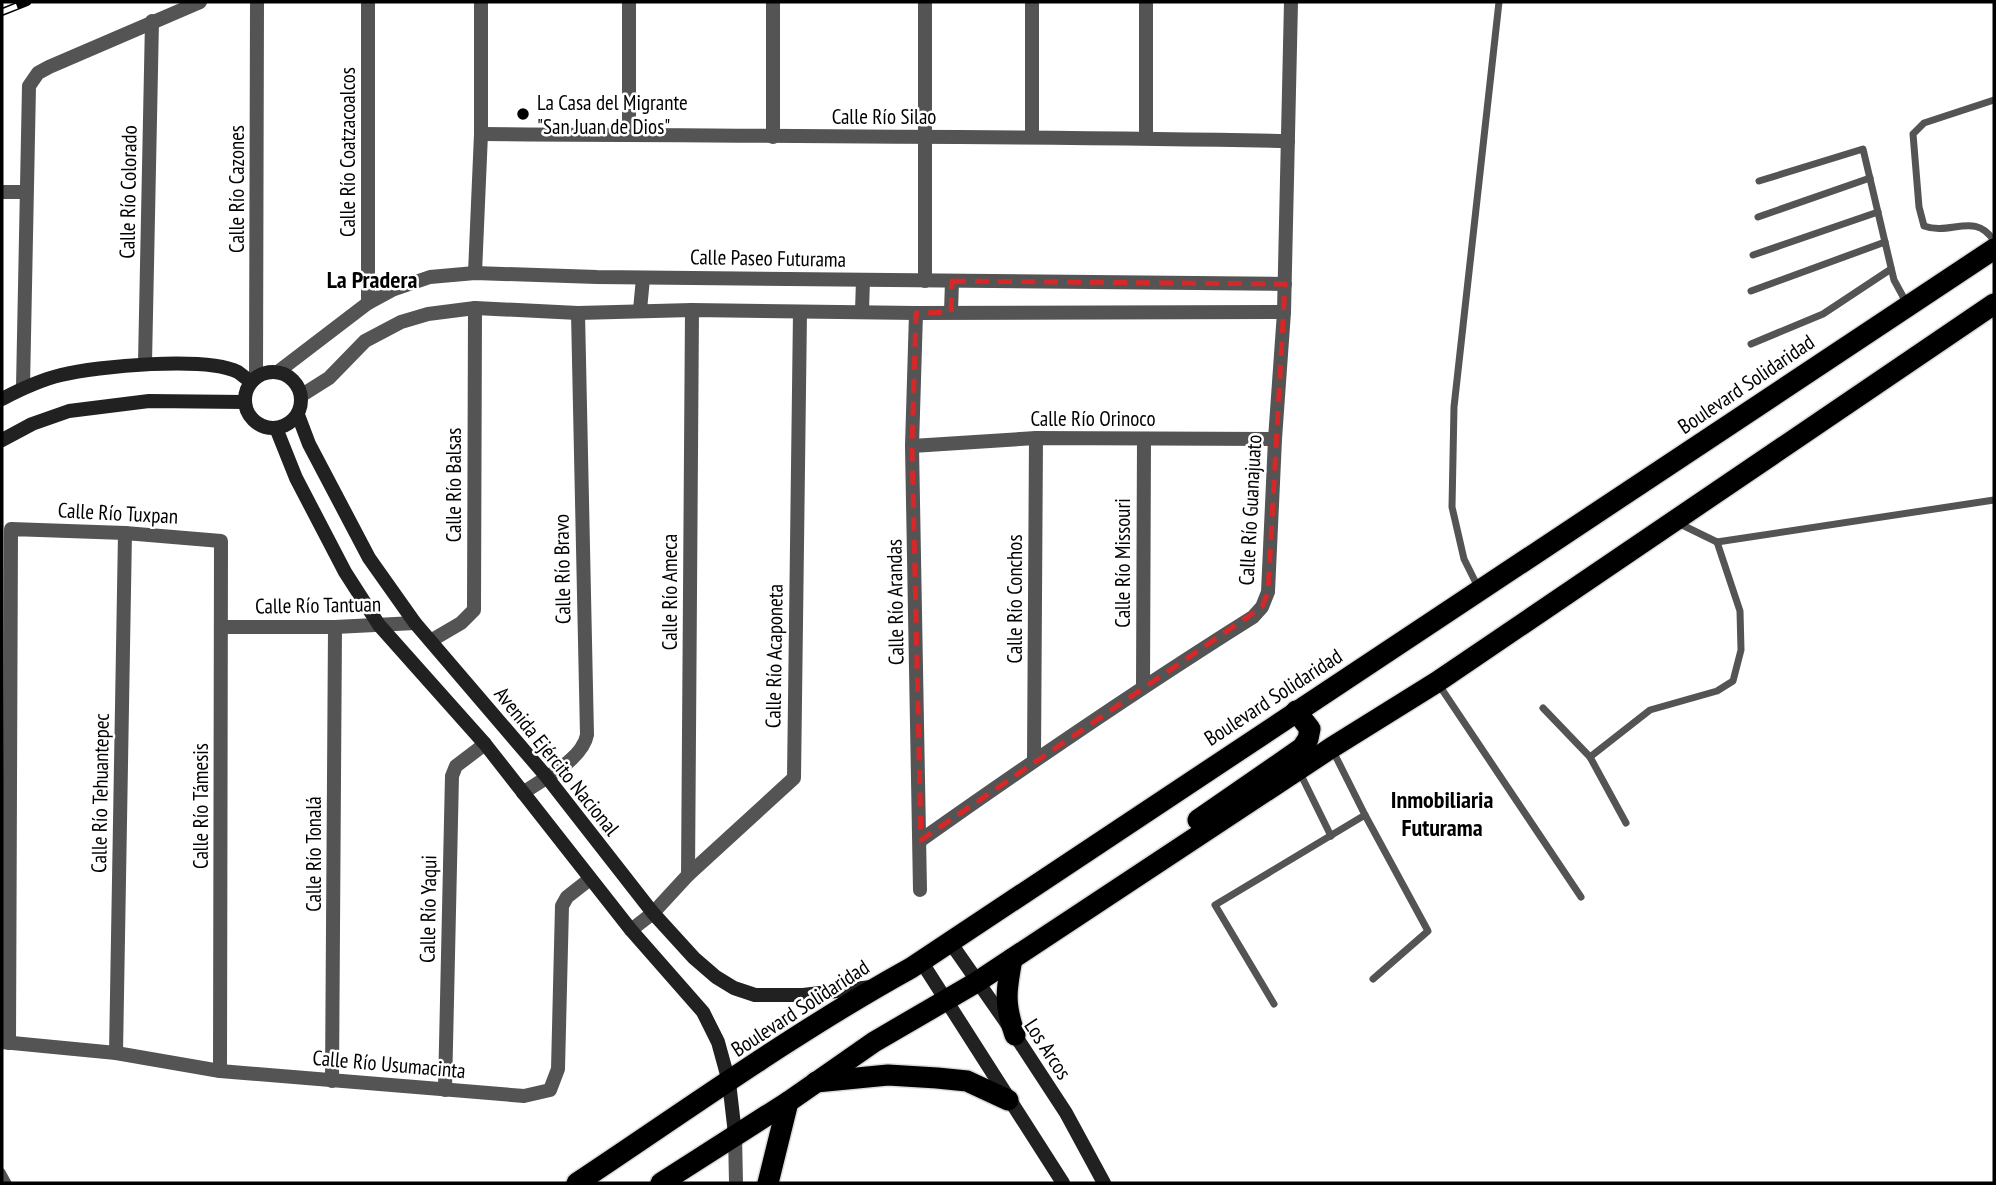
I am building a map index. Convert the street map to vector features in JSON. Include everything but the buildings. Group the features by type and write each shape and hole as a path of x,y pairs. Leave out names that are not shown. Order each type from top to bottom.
{"highway":[{"name":"Boulevard Solidaridad","path":"577,1183 879,985 950,942 1994,249"},
{"path":"661,1183 788,1102 874,1042 977,982 1331,748 1437,682 1994,304"},
{"path":"1152,865 1187,828 1302,748 1310,729 1296,711"},
{"path":"1012,959 1006,1011 1015,1035"},
{"path":"814,1082 888,1075 937,1078 967,1081 1008,1100"},
{"path":"768,1183 788,1102"}],"main road":[{"path":"2,399 23,387 62,374 145,363 204,366 236,371 253,379"},
{"path":"279,371 298,384 302,395 298,415 285,426 276,428 259,425 247,411 247,388 253,379 267,372 279,371"},
{"path":"2,440 33,424 69,411 149,401 245,402"},
{"name":"Avenida Ejército Nacional","path":"298,415 309,444 369,558 415,623 546,776 653,914 694,958 716,978 755,995 803,995 879,985"},
{"path":"276,428 296,478 345,572 379,625 485,744 590,880 704,1012 718,1042 729,1082 735,1135"},
{"name":"Los Arcos","path":"950,942 1066,1113 1104,1183"},
{"path":"921,961 1063,1183"}],"street":[{"path":"23,387 28,97 32,79 49,66 200,2"},
{"name":"Calle Río Cazones","path":"253,379 257,2"},
{"name":"Calle Río Coatzacoalcos","path":"368,2 368,303"},
{"path":"475,273 481,134 481,2"},
{"path":"629,2 629,135"},
{"path":"773,2 773,137"},
{"path":"925,2 925,281"},
{"path":"1031,136 1032,2"},
{"path":"1146,2 1146,138"},
{"name":"Calle Río Guanajuato","path":"921,840 1034,760 1253,617 1262,607 1268,592 1284,312 1291,2"},
{"name":"Calle Río Colorado","path":"145,363 152,22"},
{"name":"Calle Río Silao","path":"481,134 926,138 1031,136 1288,141"},
{"path":"2,192 26,192"},
{"name":"Calle Paseo Futurama","path":"279,371 368,303 392,290 430,277 475,273 643,278 1285,284"},
{"path":"640,310 643,278"},
{"path":"862,311 863,280"},
{"path":"951,312 952,281"},
{"path":"302,395 329,378 365,341 401,323 428,314 475,308 578,313 640,310 916,313 1284,312"},
{"name":"Calle Río Balsas","path":"432,640 461,623 474,610 475,308"},
{"name":"Calle Río Ameca","path":"688,875 692,310"},
{"name":"Calle Río Acaponeta","path":"631,930 653,914 688,875 794,778 800,312"},
{"name":"Calle Río Bravo","path":"523,793 578,755 585,746 587,735 578,313"},
{"name":"Calle Río Arandas","path":"916,313 912,446 920,890"},
{"name":"Calle Río Orinoco","path":"912,446 1036,439 1275,439"},
{"name":"Calle Río Conchos","path":"1034,760 1036,439"},
{"name":"Calle Río Missouri","path":"1143,439 1143,687"},
{"name":"Calle Río Tuxpan","path":"6,621 12,529 125,533 221,541"},
{"name":"Calle Río Tehuantepec","path":"116,1053 125,533"},
{"name":"Calle Río Támesis","path":"220,1071 221,541"},
{"path":"6,621 6,1042"},
{"name":"Calle Río Tantuan","path":"222,627 335,627 415,623"},
{"name":"Calle Río Tonalá","path":"332,1082 335,627"},
{"name":"Calle Río Yaqui","path":"445,1090 452,776 456,766 485,744"},
{"name":"Calle Río Usumacinta","path":"6,1042 116,1053 220,1071 332,1082 524,1096 550,1090 558,1069 562,906 567,897 590,880"},
{"path":"735,1135 736,1183"}],"lane":[{"path":"1480,591 1464,559 1452,507 1454,407 1499,2"},
{"path":"1994,100 1924,123 1913,134 1919,207 1924,226 1935,230 1981,226 1994,241"},
{"path":"1759,181 1863,149 1891,269 1908,306"},
{"path":"1758,217 1870,178"},
{"path":"1753,255 1878,212"},
{"path":"1751,291 1885,242"},
{"path":"1751,344 1823,314 1891,269"},
{"path":"1675,521 1717,542 1994,500"},
{"path":"1590,757 1650,710 1672,701 1717,691 1734,681 1741,650 1741,611 1717,542"},
{"path":"1437,682 1580,897"},
{"path":"1543,708 1590,757 1626,823"},
{"path":"1331,748 1428,930 1373,979"},
{"path":"1298,770 1331,836"},
{"path":"1274,1004 1216,905 1365,815"},
{"path":"2,1172 8,1183"}],"highlighted area":[{"path":"952,281 1285,284 1268,592 1262,607 921,840 912,446 916,313 951,312"}],"railway":[{"path":"2,12 27,2"}],"place":[{"name":"La Casa del Migrante \"San Juan de Dios\"","path":"523,114"}],"district":[{"name":"La Pradera","path":"372,279"},
{"name":"Inmobiliaria Futurama","path":"1442,813"}]}
